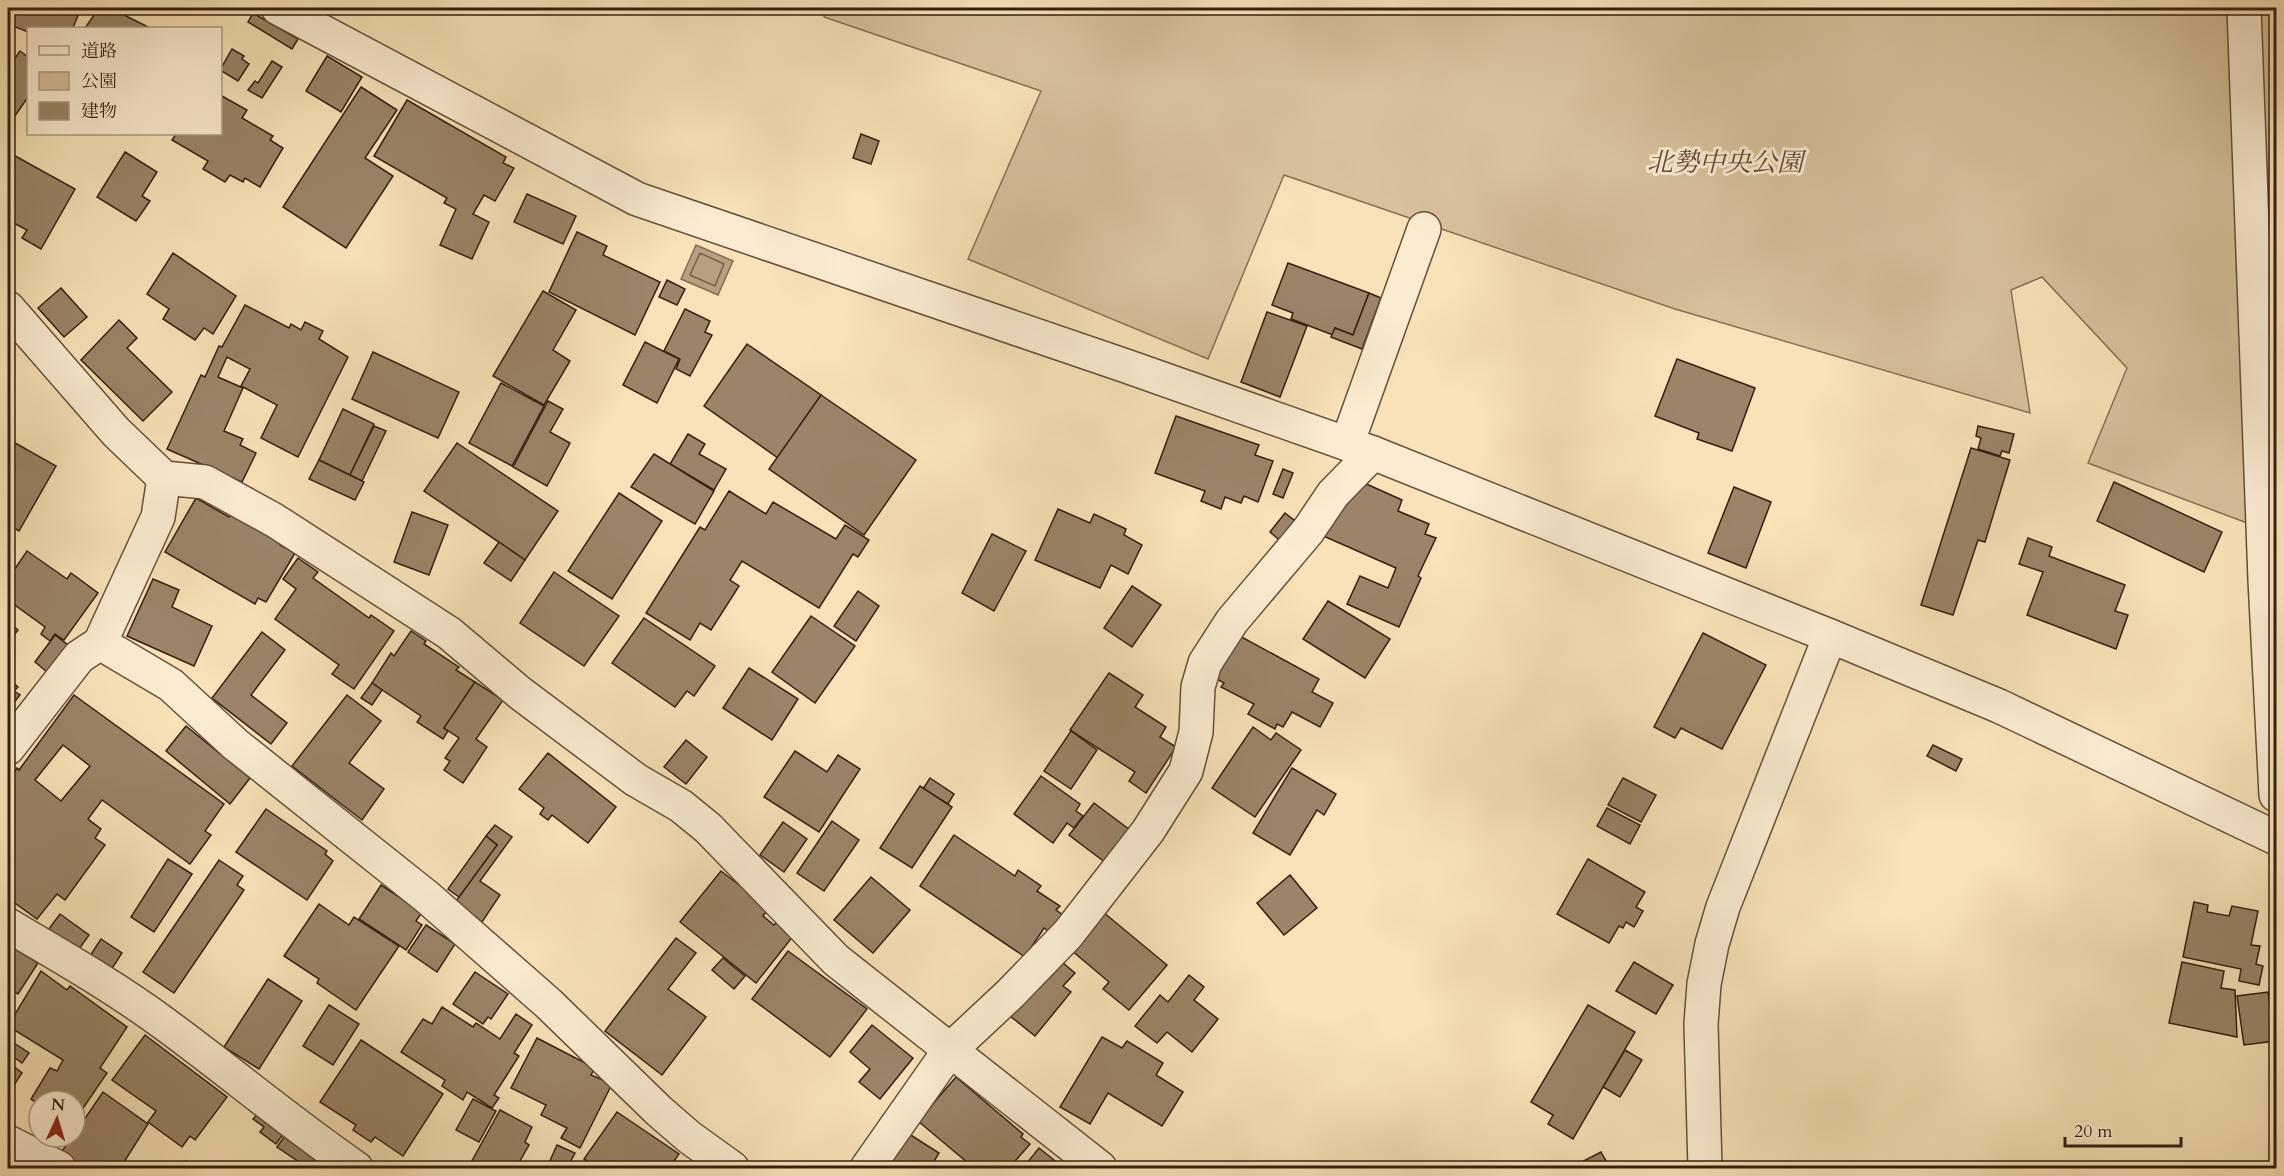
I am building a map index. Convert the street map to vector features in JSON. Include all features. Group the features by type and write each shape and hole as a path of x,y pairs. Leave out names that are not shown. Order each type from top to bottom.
{"street":[{"path":"278,8 637,199 1360,448 1999,706 2277,838"},
{"path":"2244,8 2264,545 2277,795"},
{"path":"867,1168 949,1051 1010,994 1068,934 1148,831 1186,771 1196,732 1198,687 1205,663 1232,621 1308,531 1360,448 1424,229"},
{"path":"8,308 116,432 164,478 205,482 274,520 449,633 555,720 636,780 681,806 708,828 836,960 1100,1168"},
{"path":"11,738 79,657 100,643 158,518 164,478"},
{"path":"1705,1168 1701,1024 1704,984 1712,944 1723,907 1830,636"},
{"path":"100,643 171,686 235,744 427,897 549,1004 659,1111 689,1137 732,1168"},
{"path":"8,925 161,1022 298,1128 356,1168"},
{"path":"8,1142 59,1168"}],"green space":[{"name":"北勢中央公園","path":"825,8 2276,8 2276,518 2255,526 2088,463 2127,368 2042,277 2011,290 2030,413 1675,309 1284,175 1208,359 968,259 1041,91 824,17"}],"water":[{"path":"696,245 733,261 718,295 681,279"}],"building":[{"path":"8,8 81,8 73,27 27,27 27,32 8,24"},
{"path":"99,8 119,8 124,11 122,14 148,27 86,27"},
{"path":"253,13 298,39 292,49 248,22"},
{"path":"232,49 244,56 242,59 249,64 238,81 222,71 222,66"},
{"path":"20,51 27,56 27,98 15,116 8,110 8,68"},
{"path":"327,56 362,77 341,112 306,91"},
{"path":"272,61 282,67 262,98 248,90 255,81 258,83"},
{"path":"361,87 397,110 365,158 393,176 346,248 283,207"},
{"path":"222,96 247,110 242,118 273,136 270,140 283,148 260,187 245,178 243,182 230,175 225,182 203,169 208,161 172,140 175,135 222,135"},
{"path":"407,100 506,157 503,163 514,168 495,201 484,195 473,214 489,222 472,259 440,245 456,209 444,203 447,198 374,156"},
{"path":"861,134 879,141 871,164 853,158"},
{"path":"8,152 75,189 41,249 22,238 27,230 8,220"},
{"path":"125,152 157,172 142,196 150,201 136,221 97,197"},
{"path":"527,194 576,216 563,244 514,222"},
{"path":"577,232 607,246 603,255 660,282 635,335 549,292"},
{"path":"173,253 236,296 213,334 204,328 195,340 163,319 169,309 147,294"},
{"path":"1288,263 1369,293 1353,335 1335,328 1333,335 1291,319 1293,313 1272,305"},
{"path":"667,280 685,289 677,305 659,297"},
{"path":"61,288 87,317 64,337 38,308"},
{"path":"543,291 576,310 553,350 570,361 544,405 493,376"},
{"path":"1369,293 1381,298 1362,349 1331,337 1335,328 1353,335"},
{"path":"245,305 289,328 291,324 301,330 305,322 323,331 319,339 348,357 298,457 261,438 277,405 241,386 250,369 227,357 218,377 243,388 224,431 243,439 240,445 256,453 242,482 167,449 201,375 205,377 219,346 222,347"},
{"path":"685,309 710,321 705,332 712,335 690,376 676,369 680,359 664,351"},
{"path":"1267,312 1307,326 1280,397 1241,382"},
{"path":"119,320 137,338 127,348 172,392 143,421 81,360"},
{"path":"645,342 679,359 657,403 623,385"},
{"path":"747,344 821,395 778,458 704,406"},
{"path":"373,352 459,392 438,438 352,399"},
{"path":"1677,359 1755,388 1732,451 1697,439 1699,433 1655,416"},
{"path":"501,383 544,406 512,466 469,443"},
{"path":"821,395 916,460 864,535 769,469"},
{"path":"548,401 563,409 550,432 570,443 547,486 513,467"},
{"path":"343,409 374,424 350,475 319,460"},
{"path":"1176,416 1259,445 1255,455 1273,461 1258,502 1244,496 1241,503 1225,497 1221,509 1201,501 1205,491 1155,473"},
{"path":"374,426 386,431 362,481 350,475"},
{"path":"1978,426 2014,434 2009,453 2002,451 2000,456 1978,449 1981,438 1976,436"},
{"path":"688,434 705,444 699,454 726,469 714,490 670,464"},
{"path":"8,439 56,466 19,531 8,524"},
{"path":"457,443 558,511 525,560 424,491"},
{"path":"1971,448 2010,460 1985,542 1978,540 1953,615 1921,605"},
{"path":"654,454 714,491 695,524 631,487"},
{"path":"319,460 364,482 355,500 309,479"},
{"path":"1283,469 1293,473 1283,498 1273,494"},
{"path":"1362,482 1402,500 1398,511 1429,524 1425,534 1436,538 1418,576 1421,578 1399,627 1347,604 1360,576 1388,588 1396,568 1321,535"},
{"path":"2114,482 2222,532 2204,572 2097,521"},
{"path":"1734,487 1771,502 1746,568 1708,553"},
{"path":"729,491 766,514 773,502 836,539 845,525 869,540 858,557 853,554 819,608 742,561 730,580 739,586 711,630 700,623 690,640 646,613 700,527 705,530"},
{"path":"619,493 662,521 612,599 568,571"},
{"path":"196,498 229,517 231,514 295,553 266,602 258,598 255,604 165,552"},
{"path":"1058,509 1090,523 1094,514 1126,529 1124,535 1142,545 1128,574 1111,565 1100,588 1035,560"},
{"path":"412,512 448,525 429,575 394,562"},
{"path":"1285,513 1299,524 1284,544 1270,532"},
{"path":"992,534 1026,551 994,611 962,593"},
{"path":"2028,538 2052,547 2049,556 2125,585 2115,611 2128,615 2116,649 2027,615 2043,572 2019,564"},
{"path":"499,542 525,560 511,581 484,563"},
{"path":"27,551 67,579 71,573 98,593 64,640 55,634 50,641 41,634 45,627 8,600 8,579"},
{"path":"298,558 318,572 313,578 369,618 371,615 394,631 354,689 332,674 339,665 275,619 296,589 283,579"},
{"path":"554,572 619,616 584,666 520,623"},
{"path":"153,579 179,590 172,607 212,626 194,666 127,636"},
{"path":"1132,586 1161,605 1132,647 1104,628"},
{"path":"858,591 879,606 856,641 834,626"},
{"path":"1328,601 1390,639 1365,678 1303,639"},
{"path":"811,616 855,646 815,703 772,672"},
{"path":"644,618 715,666 694,696 687,691 675,707 612,663"},
{"path":"8,621 18,630 8,642"},
{"path":"411,631 426,641 424,644 459,667 456,670 475,682 444,728 448,731 443,739 417,722 421,716 372,683 391,653 394,656"},
{"path":"262,632 285,650 251,695 287,723 271,744 212,698"},
{"path":"1703,633 1766,665 1722,749 1681,728 1675,738 1654,727"},
{"path":"1236,634 1319,679 1312,692 1333,703 1320,727 1292,712 1283,727 1277,724 1275,729 1248,714 1254,704 1221,687 1224,683 1213,677"},
{"path":"55,635 68,645 47,672 35,662"},
{"path":"749,668 798,699 772,740 723,708"},
{"path":"1109,673 1143,695 1135,707 1166,727 1160,737 1176,747 1146,793 1129,781 1135,772 1070,730"},
{"path":"8,678 18,687 14,691 20,695 8,710"},
{"path":"475,682 503,700 476,739 487,747 463,783 444,770 450,761 445,758 459,738 444,728"},
{"path":"372,683 382,690 372,705 361,698"},
{"path":"74,695 224,804 205,831 211,835 190,864 102,800 88,819 101,829 95,838 105,845 65,900 57,894 37,919 8,898 8,781 17,768 19,770","holes":["63,745 90,766 61,801 35,780"]},
{"path":"347,695 381,721 349,763 384,789 362,820 292,766"},
{"path":"186,726 250,778 230,804 166,751"},
{"path":"1253,727 1271,740 1276,733 1301,750 1255,817 1212,788"},
{"path":"1071,731 1097,750 1071,789 1044,771"},
{"path":"686,740 707,757 686,784 664,767"},
{"path":"1933,745 1962,759 1956,771 1927,756"},
{"path":"795,751 827,772 838,755 860,769 819,832 764,797"},
{"path":"548,753 616,807 588,843 552,815 548,820 540,814 544,808 519,789"},
{"path":"1292,768 1336,794 1324,815 1317,810 1290,855 1253,833"},
{"path":"1041,776 1080,804 1076,811 1083,816 1074,828 1067,823 1053,843 1014,814"},
{"path":"930,778 954,794 948,804 923,789"},
{"path":"1623,778 1656,795 1641,822 1608,805"},
{"path":"920,786 952,807 912,868 880,848"},
{"path":"1094,803 1130,830 1106,863 1069,835"},
{"path":"1607,808 1640,825 1630,844 1597,826"},
{"path":"266,809 327,851 325,854 333,861 307,900 236,852"},
{"path":"832,821 859,840 824,891 797,873"},
{"path":"783,822 807,839 784,872 760,855"},
{"path":"495,825 512,837 480,881 500,895 482,922 456,901 497,845 486,836"},
{"path":"954,835 1015,876 1018,870 1041,886 1037,891 1060,906 1056,910 1063,915 1051,933 1044,928 1025,957 920,886"},
{"path":"486,836 497,845 459,897 448,889"},
{"path":"168,859 192,874 154,932 131,917"},
{"path":"1588,859 1645,892 1636,907 1643,911 1634,927 1626,922 1623,928 1619,926 1609,943 1557,914"},
{"path":"219,860 243,876 237,885 244,890 174,993 143,972"},
{"path":"721,871 769,908 763,916 774,925 777,922 794,935 756,983 680,922"},
{"path":"1290,875 1317,908 1284,935 1257,903"},
{"path":"871,877 910,910 873,953 834,920"},
{"path":"381,885 422,912 416,921 422,925 406,950 359,919"},
{"path":"2194,902 2208,905 2207,912 2229,916 2232,906 2258,911 2251,945 2260,946 2256,964 2263,966 2259,985 2239,981 2241,969 2183,957"},
{"path":"319,904 349,925 354,917 399,946 356,1010 317,983 319,979 284,956"},
{"path":"1103,912 1167,965 1129,1010 1103,989 1109,982 1071,950"},
{"path":"60,914 89,935 77,952 48,930"},
{"path":"426,925 455,944 437,972 408,952"},
{"path":"676,938 696,953 668,989 706,1017 662,1075 605,1031"},
{"path":"101,939 122,953 109,973 88,959"},
{"path":"8,944 38,963 18,994 8,990"},
{"path":"788,951 867,1009 830,1057 752,999"},
{"path":"723,958 745,976 734,989 712,970"},
{"path":"1062,962 1075,973 1063,986 1071,992 1035,1036 1010,1016 1046,972 1051,976"},
{"path":"1634,962 1673,985 1656,1014 1616,991"},
{"path":"2182,962 2224,971 2221,988 2235,990 2237,1037 2169,1023"},
{"path":"41,971 67,990 70,986 127,1027 100,1068 107,1073 87,1102 87,1089 37,1089 50,1068 57,1071 63,1060 8,1026"},
{"path":"475,972 508,994 491,1019 488,1017 483,1024 453,1004"},
{"path":"1189,975 1204,987 1194,1000 1218,1019 1192,1052 1167,1032 1157,1043 1135,1026 1160,995 1168,1002"},
{"path":"268,979 302,1001 259,1069 224,1047"},
{"path":"2268,992 2275,1041 2244,1045 2237,996"},
{"path":"329,1005 359,1024 333,1065 303,1046"},
{"path":"1588,1005 1635,1032 1573,1139 1548,1124 1553,1115 1531,1102"},
{"path":"442,1007 473,1027 476,1023 500,1039 516,1014 532,1025 514,1053 519,1056 494,1095 499,1098 492,1108 467,1092 463,1100 442,1086 445,1080 401,1052 423,1019 432,1024"},
{"path":"872,1025 913,1058 880,1099 859,1082 870,1069 850,1052"},
{"path":"145,1035 227,1097 195,1140 190,1136 182,1147 148,1122 156,1111 112,1080"},
{"path":"1102,1037 1122,1048 1127,1041 1163,1063 1156,1075 1183,1092 1162,1126 1108,1093 1090,1124 1060,1107"},
{"path":"537,1038 595,1068 591,1075 612,1084 580,1148 561,1138 567,1128 541,1115 546,1105 511,1088"},
{"path":"8,1039 29,1053 22,1063 8,1053"},
{"path":"361,1040 443,1094 403,1156 375,1137 371,1142 353,1130 356,1125 320,1102"},
{"path":"1625,1050 1642,1060 1620,1097 1603,1087"},
{"path":"8,1062 22,1073 8,1094"},
{"path":"956,1077 1023,1134 1021,1137 1030,1144 1009,1168 974,1168 918,1121"},
{"path":"103,1092 148,1124 124,1162 133,1168 81,1168 60,1154 64,1149 87,1149 87,1115"},
{"path":"473,1099 496,1111 479,1142 456,1130"},
{"path":"500,1110 532,1127 525,1142 529,1145 516,1168 468,1168"},
{"path":"617,1112 679,1154 669,1168 598,1168 584,1159"},
{"path":"258,1114 284,1133 276,1144 260,1132 264,1127 253,1119"},
{"path":"906,1132 939,1153 930,1168 884,1168"},
{"path":"284,1137 318,1161 313,1168 308,1168 277,1147"},
{"path":"557,1145 575,1153 567,1168 555,1168 548,1165"},
{"path":"1039,1148 1064,1168 1023,1168"},
{"path":"1601,1152 1610,1168 1572,1167"},
{"path":"8,1155 28,1168 8,1168"},
{"path":"186,1161 196,1168 181,1168"},
{"path":"687,1162 698,1168 683,1168"}]}
